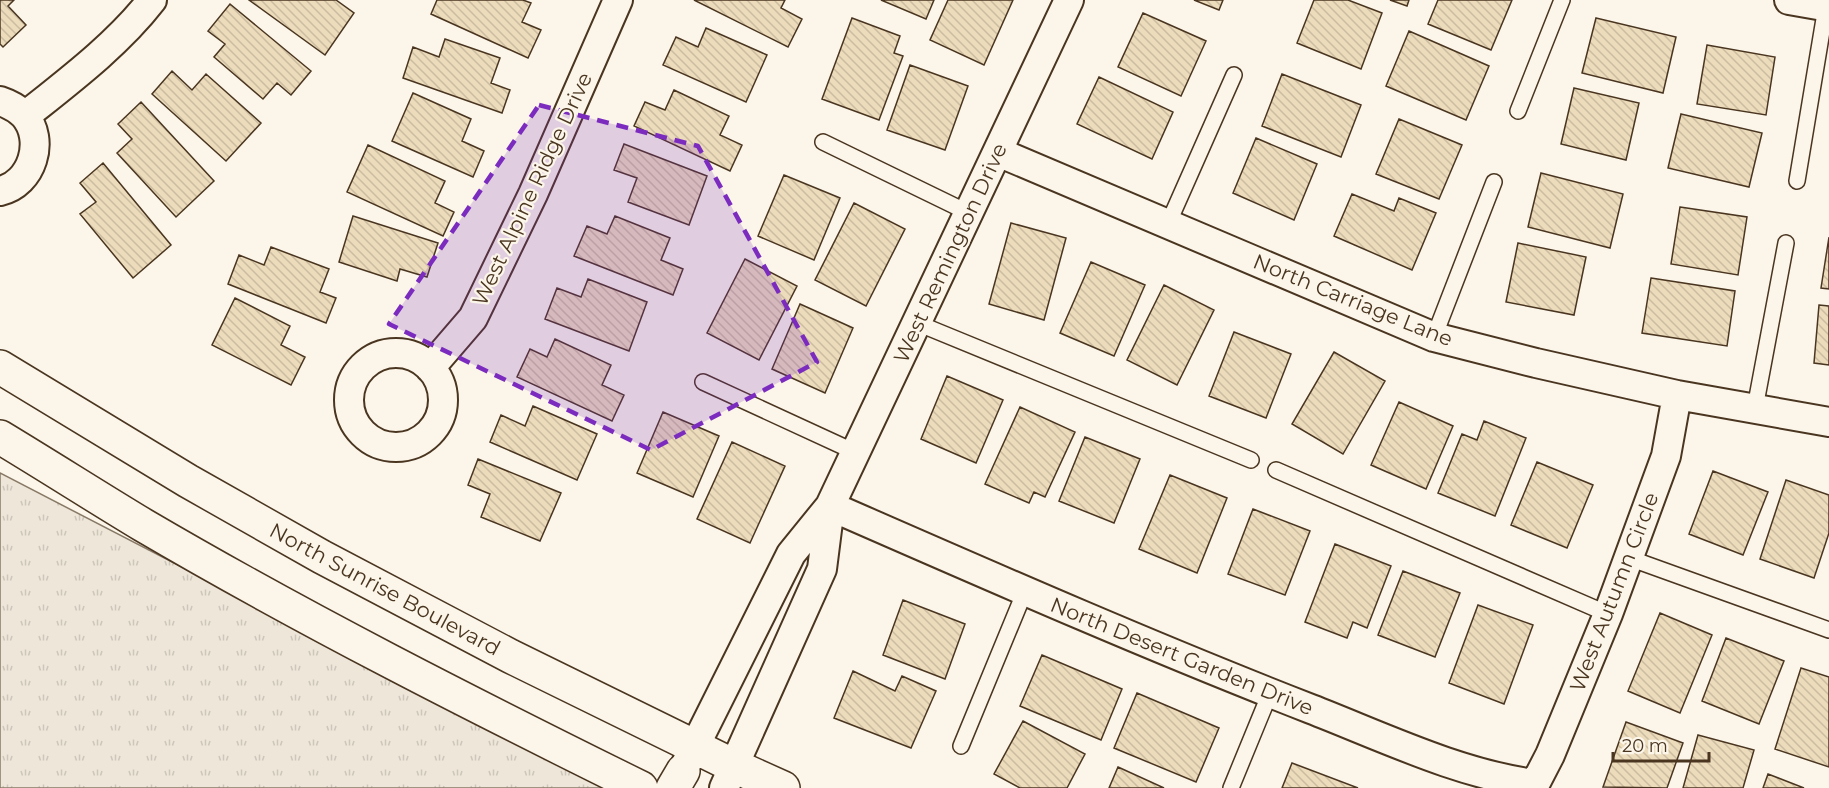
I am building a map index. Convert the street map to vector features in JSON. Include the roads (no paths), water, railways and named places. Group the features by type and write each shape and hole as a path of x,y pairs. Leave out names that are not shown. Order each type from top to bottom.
{"street":[{"path":"25,116 82,70 143,12 152,0"},
{"name":"West Alpine Ridge Drive","path":"430,368 473,318 533,194 618,0"},
{"name":"West Remington Drive","path":"683,768 790,554 830,506 1069,0"},
{"path":"1789,0 1828,7"},
{"path":"0,101 13,106 25,116 34,136 34,159 27,172 17,183 0,191"},
{"name":"North Carriage Lane","path":"998,152 1434,337 1677,395 1829,422"},
{"name":"North Sunrise Boulevard","path":"0,367 188,481 322,557 510,656 683,768 783,788"},
{"name":"West Autumn Circle","path":"1525,785 1550,755 1608,614 1666,456 1677,395"},
{"path":"0,437 144,525 299,612 491,714 641,788"},
{"name":"West Remington Drive","path":"728,777 822,569 830,506"},
{"name":"North Desert Garden Drive","path":"830,506 1024,591 1270,693 1471,771 1525,785"}],"lane":[{"path":"1518,111 1562,0"},
{"path":"1797,180 1828,7"},
{"path":"1168,224 1234,75"},
{"path":"823,142 969,213"},
{"path":"1434,337 1494,182"},
{"path":"1755,408 1786,243"},
{"path":"917,323 1251,460"},
{"path":"703,382 855,452"},
{"path":"1276,470 1608,614"},
{"path":"1629,558 1829,630"},
{"path":"961,746 1024,591"},
{"path":"1232,788 1270,693"}]}
